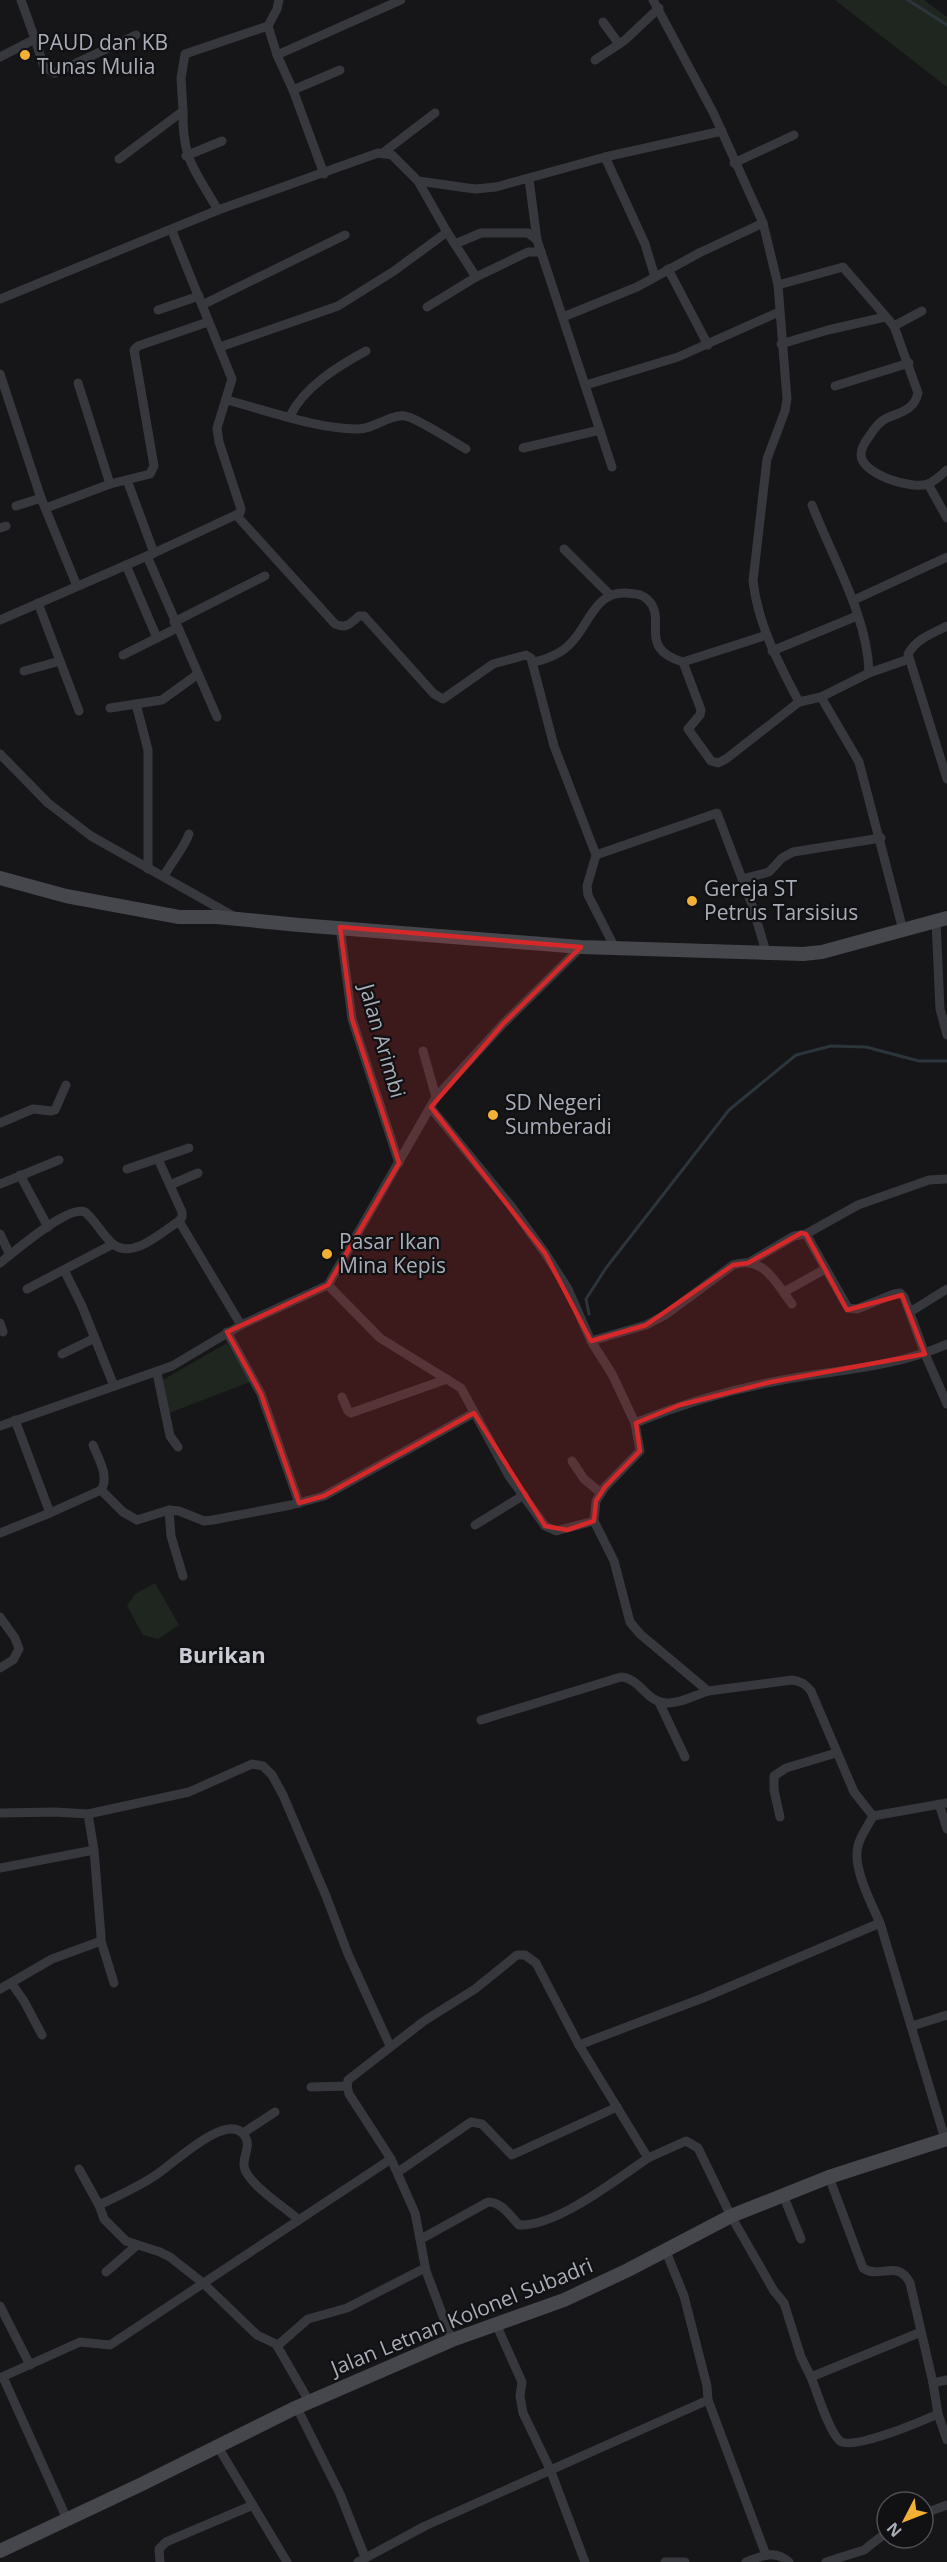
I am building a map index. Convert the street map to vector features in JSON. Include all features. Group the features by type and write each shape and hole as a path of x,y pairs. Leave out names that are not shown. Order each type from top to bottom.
{"main road":[{"path":"0,878 66,896 179,917 236,919 581,947 767,955 822,952 941,920"},
{"name":"Jalan Letnan Kolonel Subadri","path":"0,2551 303,2405 452,2340 564,2300 628,2270 731,2216 829,2177 946,2139"}],"street":[{"path":"21,0 44,67 55,74 136,35"},
{"path":"218,210 186,156 182,129 181,78 185,54 268,26 279,0"},
{"path":"277,56 400,0"},
{"path":"595,60 619,44 656,4 722,131 734,163 763,223 778,285 788,399 767,459 753,581 755,598 772,651 800,702"},
{"path":"603,22 619,44"},
{"path":"268,26 277,56 293,90 324,174"},
{"path":"0,57 35,39"},
{"path":"293,90 340,70"},
{"path":"119,159 183,111"},
{"path":"0,299 108,253 172,231 218,210 324,174 366,156 384,152 435,113"},
{"path":"418,181 476,189 496,188 605,157 722,131"},
{"path":"734,163 794,135"},
{"path":"186,156 222,141"},
{"path":"384,152 392,155 406,172 418,181 476,277"},
{"path":"605,157 645,244 655,277"},
{"path":"529,178 537,240 612,466"},
{"path":"563,317 637,287 668,269 763,223"},
{"path":"0,620 237,516 241,509 219,442 217,428 232,379 172,231"},
{"path":"220,347 338,306 393,271 447,232"},
{"path":"455,244 481,233 492,232 528,233 537,240"},
{"path":"159,310 201,300 345,235"},
{"path":"427,307 476,277 528,252 541,252"},
{"path":"778,285 843,267 894,326 918,393 916,400 903,412 886,418 879,424 866,442 861,456 871,471 914,484 928,484 947,470"},
{"path":"668,269 708,345"},
{"path":"894,326 922,311"},
{"path":"586,385 678,357 779,312"},
{"path":"782,344 828,330 885,317"},
{"path":"46,508 110,484 150,474 154,466 134,350 138,346 208,322"},
{"path":"290,416 295,405 325,377 342,364 366,351"},
{"path":"835,387 909,363"},
{"path":"0,374 41,498 77,586"},
{"path":"78,384 110,484"},
{"path":"227,400 331,428 360,430 405,416 418,420 436,433 466,449"},
{"path":"524,448 600,430"},
{"path":"127,480 175,625 217,717"},
{"path":"928,484 947,518"},
{"path":"16,506 41,498"},
{"path":"812,505 830,552 854,600 869,658 869,674"},
{"path":"237,516 335,624 343,627 350,625 358,616 364,616 434,694 443,699 493,664 526,655 534,662 554,746 596,855 587,890 603,928 615,948"},
{"path":"564,549 610,596"},
{"path":"854,600 947,557"},
{"path":"126,565 157,638"},
{"path":"123,655 265,576"},
{"path":"534,662 544,660 571,644 590,615 610,596 622,593 640,594 649,601 654,608 654,631 659,648 670,658 683,662 767,635"},
{"path":"38,603 79,711"},
{"path":"772,651 857,615"},
{"path":"947,626 912,646 909,658 947,776"},
{"path":"683,662 701,710 700,715 688,729 711,761 718,763 800,702 821,697 909,658"},
{"path":"24,671 60,661"},
{"path":"110,708 162,700 198,674"},
{"path":"821,697 859,762 903,930"},
{"path":"136,704 148,750 148,869"},
{"path":"0,754 48,803 91,836 236,919"},
{"path":"596,855 717,813 767,955"},
{"path":"164,876 183,849 189,834"},
{"path":"742,879 768,872 782,858 794,852 880,838"},
{"path":"941,920 940,1009 947,1035"},
{"name":"Jalan Arimbi","path":"340,927 352,1019 399,1163"},
{"path":"0,1426 172,1366 227,1332 328,1285 436,1097 503,1024 581,947"},
{"path":"423,1051 436,1097"},
{"path":"0,1123 33,1109 55,1110 66,1084"},
{"path":"430,1107 545,1253 568,1289 591,1341 612,1374 635,1423 640,1451 601,1493 594,1507 594,1521 614,1562 630,1622 640,1634 708,1691"},
{"path":"127,1169 189,1148"},
{"path":"0,1263 48,1227 76,1211 81,1210 90,1216 113,1244 127,1250 137,1248 179,1221 182,1212 158,1159"},
{"path":"0,1185 59,1160"},
{"path":"170,1185 198,1173"},
{"path":"20,1175 48,1227"},
{"path":"591,1341 646,1325 665,1315 733,1265 748,1263 794,1236 806,1234 858,1205 929,1180 947,1179"},
{"path":"179,1221 241,1325"},
{"path":"0,1234 10,1255"},
{"path":"806,1234 848,1308 857,1309 894,1294 900,1293 904,1297 947,1404"},
{"path":"27,1289 113,1244"},
{"path":"748,1263 772,1275 792,1304"},
{"path":"784,1292 825,1269"},
{"path":"64,1270 114,1386"},
{"path":"328,1285 380,1338 461,1388 509,1476 545,1526 556,1531 594,1521"},
{"path":"910,1312 947,1289"},
{"path":"227,1332 261,1394 299,1503"},
{"path":"62,1354 95,1338"},
{"path":"635,1423 680,1405 771,1382 925,1354 947,1344"},
{"path":"157,1372 170,1436 178,1447"},
{"path":"342,1397 351,1413 447,1379"},
{"path":"101,1490 123,1512 137,1520 170,1510 179,1511 204,1521 299,1503 324,1496 474,1413"},
{"path":"15,1420 50,1513"},
{"path":"0,1533 101,1490 105,1485 105,1476 93,1445"},
{"path":"572,1461 584,1479 601,1493"},
{"path":"475,1525 524,1495"},
{"path":"170,1510 172,1543 183,1576"},
{"path":"0,1617 15,1638 19,1649 13,1660 0,1668"},
{"path":"481,1720 621,1677 630,1678 658,1702 685,1757"},
{"path":"658,1702 668,1703 708,1691 769,1682 800,1681 811,1691 854,1792 873,1816"},
{"path":"780,1817 772,1781 778,1770 836,1754"},
{"path":"0,1813 88,1814 189,1792 252,1764 263,1766 272,1775 282,1796 326,1896 348,1954 390,2046"},
{"path":"873,1816 943,1803 947,1829"},
{"path":"88,1814 94,1850 101,1941 114,1983"},
{"path":"873,1816 857,1847 858,1862 867,1895 880,1923 946,2139"},
{"path":"0,1868 94,1850"},
{"path":"579,2045 703,1998 880,1923"},
{"path":"0,1989 52,1959 101,1941"},
{"path":"452,2340 425,2268 422,2239 412,2204 391,2159 347,2086 348,2080 353,2075 424,2021 475,1989 517,1955 525,1955 536,1963 579,2045 648,2158"},
{"path":"12,1984 29,2009 42,2035"},
{"path":"912,2026 947,2015"},
{"path":"311,2088 347,2086"},
{"path":"398,2172 471,2122 482,2124 512,2155 617,2107"},
{"path":"243,2133 275,2112"},
{"path":"99,2205 159,2174 188,2150 228,2127 237,2128 243,2133 248,2143 244,2167 250,2179 299,2220"},
{"path":"422,2239 488,2202 496,2202 502,2206 519,2225 544,2222 584,2200 648,2158 686,2141 695,2144 731,2216 774,2291 784,2303 794,2339 840,2441 860,2442 938,2414"},
{"path":"67,2519 1,2378 80,2342 110,2345 391,2159"},
{"path":"80,2169 104,2219 126,2241 170,2257 203,2283 257,2335 277,2346 340,2494 362,2559 425,2526 708,2400"},
{"path":"829,2177 863,2268 872,2273 891,2270 904,2274 909,2283 933,2383 938,2414 947,2440"},
{"path":"783,2195 801,2239"},
{"path":"106,2272 136,2246"},
{"path":"665,2249 684,2296 707,2386 708,2400 766,2555"},
{"path":"277,2346 308,2319 347,2308 425,2268"},
{"path":"0,2306 30,2365"},
{"path":"496,2324 522,2382 520,2396 523,2413 550,2469 585,2562"},
{"path":"811,2377 921,2332"},
{"path":"933,2383 947,2380"},
{"path":"218,2447 287,2562"},
{"path":"160,2562 159,2549 166,2542 253,2505"},
{"path":"826,2562 853,2558 875,2541"},
{"path":"746,2562 766,2555 781,2555 789,2562"},
{"path":"665,2562 685,2562"}],"highlighted area":[{"path":"340,927 581,947 503,1024 431,1107 545,1253 591,1341 646,1325 733,1265 748,1263 801,1233 806,1234 847,1310 902,1295 925,1354 771,1382 680,1405 636,1423 640,1451 605,1487 596,1501 594,1521 567,1530 545,1526 474,1413 324,1496 299,1503 261,1394 227,1332 328,1285 399,1163 352,1019"}],"shaded area":[{"path":"835,0 924,0 947,17 947,87"},
{"path":"227,1343 250,1382 169,1413 161,1381"},
{"path":"155,1583 179,1625 158,1639 143,1635 127,1606 135,1594"}],"waterway":[{"path":"908,0 947,25"},
{"path":"589,1314 586,1299 606,1268 729,1110 796,1055 831,1046 866,1047 919,1061 947,1061"}],"place":[{"name":"PAUD dan KB Tunas Mulia","path":"25,55"},
{"name":"Gereja ST Petrus Tarsisius","path":"692,901"},
{"name":"SD Negeri Sumberadi","path":"493,1115"},
{"name":"Pasar Ikan Mina Kepis","path":"327,1254"}],"district":[{"name":"Burikan","path":"222,1655"}]}
